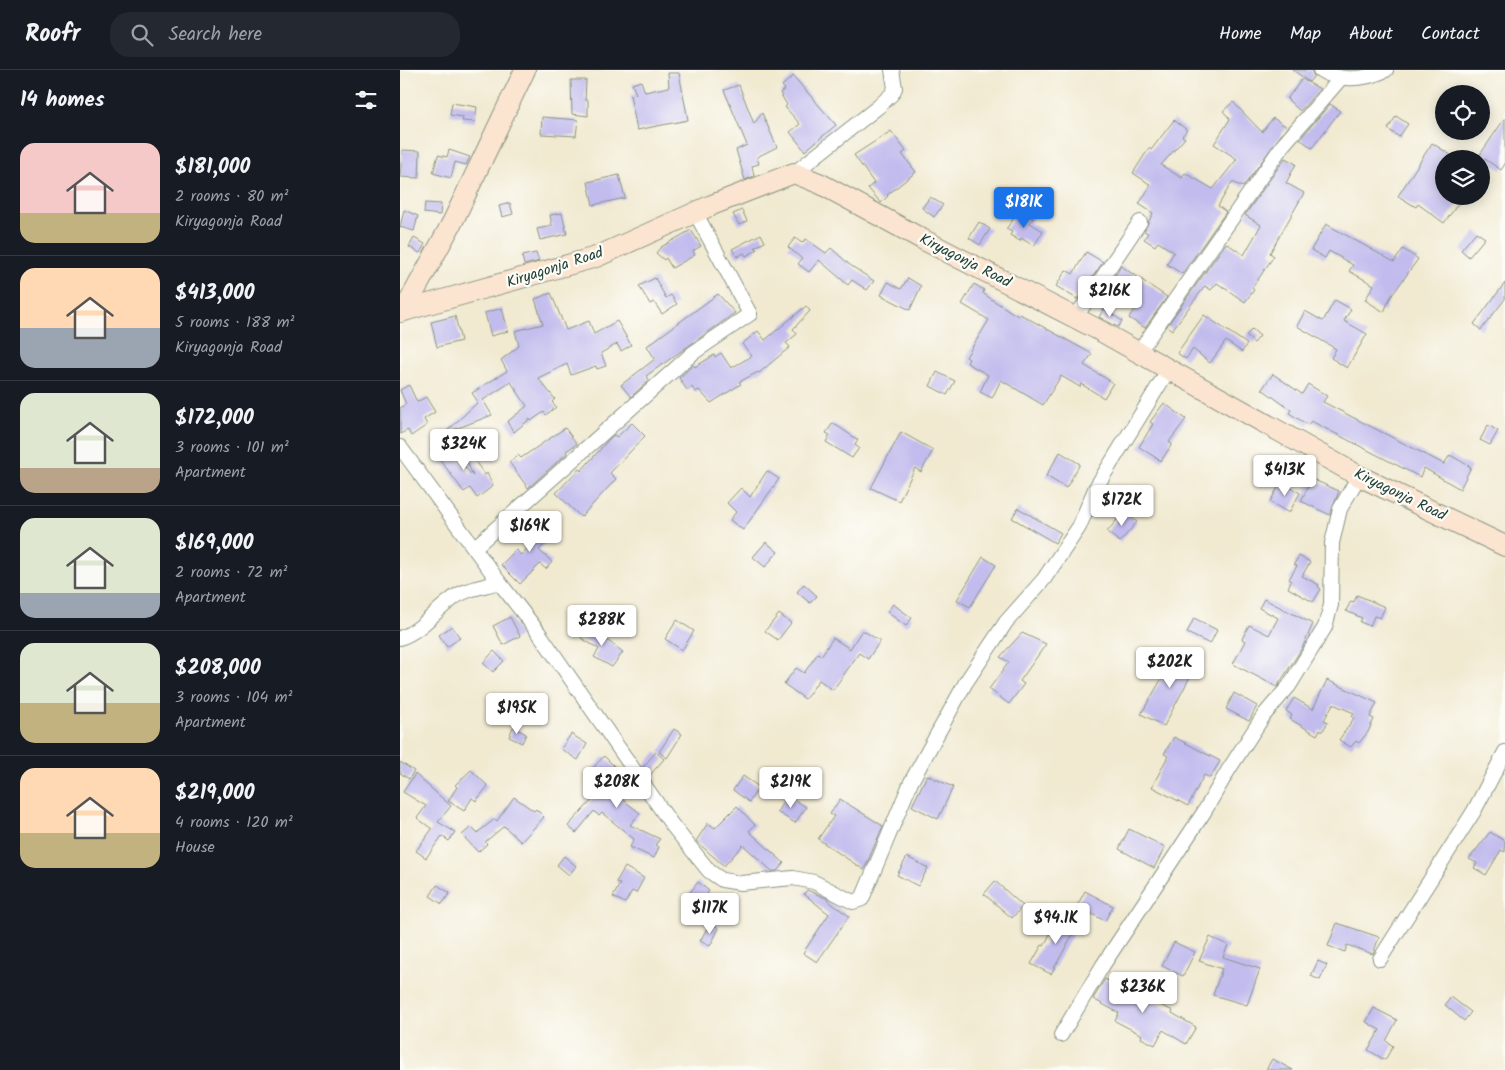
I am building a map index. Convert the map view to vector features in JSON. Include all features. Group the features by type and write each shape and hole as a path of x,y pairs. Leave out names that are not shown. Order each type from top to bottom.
{"street":[{"path":"402,312 475,178 525,70"},
{"path":"794,173 892,94 894,88 892,70"},
{"path":"1320,70 1330,77 1341,78 1358,78 1386,70"},
{"path":"1138,353 1283,145 1341,78"},
{"name":"Kiryagonja Road","path":"402,312 596,257 695,212 794,173 821,184 1075,318 1359,476 1505,546"},
{"path":"474,548 693,353 750,314 695,212"},
{"path":"1075,318 1140,222"},
{"path":"400,446 499,582 540,633 672,825 709,871 722,880 741,883 793,878 814,882 853,902 862,899 911,782 966,682 1006,622 1044,580 1079,527 1095,489 1169,370"},
{"path":"1061,1035 1102,965 1204,812 1264,715 1310,656 1325,627 1331,605 1332,543 1340,509 1359,476"},
{"path":"400,638 432,619 452,599 466,592 499,582"},
{"path":"1380,959 1474,811 1505,752"}],"building":[{"path":"1293,70 1311,70 1314,76 1309,82"},
{"path":"668,73 679,73 688,120 637,130 630,95 636,94 632,84 641,81 645,92 669,87"},
{"path":"793,76 836,125 805,151 790,132 800,124 785,107 787,105 780,93 785,89 782,86"},
{"path":"1302,79 1320,89 1300,111 1287,99"},
{"path":"571,80 586,80 585,100 588,100 588,116 572,114"},
{"path":"739,85 754,124 762,113 777,147 757,157 759,164 752,166 754,176 745,180 736,150 747,145 724,90"},
{"path":"1233,102 1262,132 1273,118 1287,127 1243,187 1232,182 1218,206 1226,212 1182,274 1167,264 1174,252 1158,242 1155,246 1144,239 1148,233 1144,231 1153,213 1139,204 1151,185 1133,173 1149,148 1151,150 1174,120 1187,130 1182,136 1185,138 1161,165 1182,178 1185,173 1213,189 1237,159 1214,144 1230,119 1223,111"},
{"path":"452,103 477,107 475,122 462,121 463,117 450,115"},
{"path":"1330,104 1340,111 1312,148 1300,139"},
{"path":"1396,116 1408,124 1399,137 1388,129"},
{"path":"542,117 578,120 576,136 541,134"},
{"path":"1505,118 1505,164 1501,170 1490,162 1490,150 1483,150"},
{"path":"891,131 906,151 902,154 916,172 887,195 881,203 868,188 874,183 854,155"},
{"path":"1432,143 1443,150 1435,150 1435,205 1457,205 1444,223 1418,204 1416,207 1398,196"},
{"path":"402,150 420,151 419,178 400,177"},
{"path":"449,150 470,157 466,165 455,162 451,178 433,173 438,155 447,157"},
{"path":"1285,158 1296,164 1286,183 1304,193 1270,253 1274,256 1252,288 1254,290 1245,302 1217,283 1211,290 1205,286 1172,330 1167,326 1226,243 1244,255 1261,225 1245,215"},
{"path":"619,175 625,198 593,205 588,182"},
{"path":"930,197 943,205 934,217 922,208"},
{"path":"425,203 441,204 440,215 424,213"},
{"path":"510,203 513,214 502,217 499,206"},
{"path":"404,210 418,216 414,231 400,227"},
{"path":"742,210 747,221 739,225 733,214"},
{"path":"1020,210 1033,218 1030,223 1043,231 1034,246 1021,238 1020,241 1010,235 1012,232 1006,229"},
{"path":"562,213 567,234 540,240 537,229 552,226 550,215"},
{"path":"979,222 990,229 980,245 969,238"},
{"path":"1326,224 1394,262 1403,249 1418,259 1390,298 1384,312 1365,300 1374,285 1349,271 1353,265 1329,251 1325,258 1311,250"},
{"path":"691,230 701,246 693,251 695,255 672,268 666,258 664,260 656,253 661,247"},
{"path":"1476,232 1485,238 1469,257 1461,250"},
{"path":"761,234 765,242 755,247 757,250 746,256 744,253 737,257 732,249"},
{"path":"414,238 425,244 420,253 409,247"},
{"path":"795,238 802,243 806,239 826,253 831,248 850,265 874,281 867,290 852,280 848,285 819,260 809,272 798,264 802,259 788,247"},
{"path":"1086,252 1103,262 1077,299 1056,286 1066,270 1073,274"},
{"path":"536,253 539,261 524,265 522,256"},
{"path":"1121,266 1167,297 1145,328 1129,318 1142,299 1120,286 1119,288 1110,283"},
{"path":"655,278 666,298 671,295 677,304 662,314 654,302 650,304 639,286"},
{"path":"908,278 921,286 910,310 881,295 888,282 901,289"},
{"path":"1505,283 1505,299 1481,330 1474,324"},
{"path":"974,284 984,290 983,293 991,299 1018,316 1020,314 1092,354 1084,365 1113,383 1104,398 1081,384 1080,387 1061,376 1043,405 1001,380 992,398 980,392 988,375 967,363 969,359 966,357 989,320 962,304"},
{"path":"551,293 566,330 589,321 594,334 617,321 631,345 621,351 617,344 601,353 606,366 597,369 596,366 571,375 567,364 538,378 555,399 552,402 556,407 546,415 544,412 531,421 530,419 514,432 507,422 527,406 511,382 483,400 492,415 445,433 478,402 472,393 507,371 501,360 519,346 515,331 543,324 535,299"},
{"path":"718,294 735,313 646,376 649,380 631,397 621,385 655,359 647,346"},
{"path":"1335,300 1351,309 1344,321 1367,334 1347,368 1331,358 1336,349 1297,326 1305,311 1323,321"},
{"path":"806,306 810,311 793,329 797,334 786,343 790,347 759,373 739,382 741,384 711,403 699,390 695,392 692,387 687,390 679,378 693,365 695,367 714,355 715,357 721,353 731,368 752,356 742,344 758,331 765,340"},
{"path":"502,308 508,331 491,336 485,313"},
{"path":"1104,309 1122,321 1118,327 1099,317"},
{"path":"1204,315 1247,344 1242,352 1226,341 1210,363 1193,349 1186,359 1177,353"},
{"path":"455,316 461,341 437,347 431,322"},
{"path":"1252,329 1260,336 1254,343 1246,336"},
{"path":"937,372 955,381 947,395 930,386"},
{"path":"1273,374 1302,394 1308,384 1327,396 1323,402 1444,464 1450,455 1471,467 1460,489 1424,468 1420,477 1311,421 1308,425 1289,413 1291,410 1262,389"},
{"path":"409,385 417,402 426,397 435,412 424,419 427,425 411,436 408,430 400,434 400,408 406,404 400,390"},
{"path":"1164,403 1186,419 1169,442 1172,444 1161,461 1139,447 1153,424 1150,422"},
{"path":"632,423 645,436 610,473 616,479 581,517 556,493 579,469 581,471 611,437 614,435 617,437"},
{"path":"833,423 858,440 855,445 859,448 852,458 826,442 830,435 826,433"},
{"path":"1488,425 1498,431 1490,445 1480,440"},
{"path":"565,428 577,444 566,451 567,453 528,488 509,462 518,455 521,458"},
{"path":"901,432 933,450 921,472 915,468 899,501 871,488"},
{"path":"442,442 473,476 462,449 465,447 485,475 487,473 493,486 477,498 470,488 464,492 433,450"},
{"path":"1060,452 1080,464 1066,488 1046,476"},
{"path":"767,471 779,479 743,530 730,520 736,512 727,503 741,488 750,497"},
{"path":"1312,479 1339,491 1330,515 1301,501"},
{"path":"1281,482 1300,493 1289,513 1270,502"},
{"path":"1018,508 1061,533 1055,543 1012,518"},
{"path":"1124,511 1137,522 1120,542 1107,532"},
{"path":"542,518 552,527 549,531 553,535 539,550 552,562 546,569 540,564 520,584 501,565 516,550 521,555 534,541 524,532 537,519 539,522"},
{"path":"766,542 778,552 765,567 753,557"},
{"path":"1299,556 1310,562 1302,576 1319,585 1318,587 1321,589 1313,602 1288,588 1291,581 1289,579 1297,566 1294,564"},
{"path":"983,557 996,565 970,607 957,600"},
{"path":"804,584 817,596 810,603 797,592"},
{"path":"1357,595 1385,607 1380,618 1374,616 1370,626 1360,622 1362,618 1346,611 1351,601 1354,602"},
{"path":"1264,599 1313,624 1302,648 1277,687 1233,664 1245,641 1242,639 1249,625 1269,635 1278,618 1259,608"},
{"path":"893,604 912,618 906,626 887,612"},
{"path":"779,614 791,623 778,640 765,631"},
{"path":"510,617 520,636 503,645 493,626"},
{"path":"1194,618 1217,630 1210,644 1187,633"},
{"path":"677,620 694,631 682,650 665,639"},
{"path":"452,626 460,638 447,647 439,635"},
{"path":"588,626 623,652 612,667 594,657 599,649 581,638"},
{"path":"862,630 880,641 868,659 859,653 833,690 819,680 805,699 784,684 796,668 804,673 818,653 821,656 833,638 850,649"},
{"path":"1022,633 1046,644 1020,681 1024,684 1009,704 989,689 1009,662 1000,657"},
{"path":"494,651 504,661 493,672 483,663"},
{"path":"1178,651 1198,662 1164,726 1141,714"},
{"path":"1327,680 1377,703 1370,717 1374,719 1368,732 1359,743 1356,741 1351,747 1339,740 1354,718 1352,717 1354,713 1333,704 1324,720 1328,722 1322,732 1320,730 1317,735 1290,719 1292,715 1286,711 1294,698 1313,709"},
{"path":"1234,693 1257,706 1249,721 1226,709"},
{"path":"513,727 526,734 522,743 509,737"},
{"path":"674,729 682,734 667,758 659,752"},
{"path":"571,734 587,744 578,760 561,749"},
{"path":"1174,737 1220,761 1210,778 1204,775 1188,806 1152,787 1168,756 1164,754"},
{"path":"656,752 664,759 650,775 643,767"},
{"path":"604,756 631,783 618,796 640,813 630,825 660,839 655,845 659,847 654,858 630,847 634,839 602,813 599,816 594,811 576,833 568,826 609,782 593,768"},
{"path":"400,762 414,771 409,779 400,773"},
{"path":"471,770 488,786 476,801 472,798 464,811 448,801 457,787 455,785"},
{"path":"415,774 451,806 438,822 455,832 449,841 442,836 426,858 416,851 432,829 417,818 426,806 403,792"},
{"path":"927,775 953,787 938,819 912,806"},
{"path":"743,776 759,787 749,802 733,790"},
{"path":"787,795 806,807 795,823 777,812"},
{"path":"514,797 534,811 536,809 544,817 521,842 504,826 485,842 487,844 478,852 462,835 471,827 477,833 495,819 497,821"},
{"path":"840,799 883,826 864,870 818,839 834,816 830,814"},
{"path":"737,806 755,825 749,831 784,863 777,871 772,871 743,845 724,866 696,841 708,823 715,828"},
{"path":"1129,829 1165,847 1154,868 1119,849"},
{"path":"1490,832 1505,841 1505,852 1501,850 1486,875 1474,868 1477,863 1469,859"},
{"path":"564,856 576,866 569,875 557,865"},
{"path":"907,857 928,868 918,886 897,875"},
{"path":"625,867 644,878 636,893 632,891 625,903 613,897 620,884 616,882"},
{"path":"995,881 1023,906 1012,918 984,894"},
{"path":"698,882 709,891 707,894 722,908 716,914 701,901 697,907 686,898"},
{"path":"437,885 450,893 442,904 430,896"},
{"path":"807,890 828,899 828,901 849,916 817,962 803,953 829,914 804,894"},
{"path":"1085,891 1113,906 1105,921 1077,906"},
{"path":"1066,913 1080,921 1051,974 1031,964 1051,932 1055,934"},
{"path":"710,923 719,928 710,946 700,941"},
{"path":"1337,923 1379,937 1373,954 1347,945 1345,952 1328,946"},
{"path":"1210,937 1228,945 1223,957 1260,969 1247,1005 1213,995 1222,969 1199,961"},
{"path":"1174,942 1195,952 1183,976 1162,966"},
{"path":"1318,961 1327,965 1320,980 1311,976"},
{"path":"1105,979 1129,993 1131,991 1173,1011 1172,1013 1196,1027 1186,1044 1163,1030 1155,1045 1141,1038 1142,1035 1115,1021 1119,1013 1093,999"},
{"path":"1451,997 1471,1012 1464,1021 1445,1005"},
{"path":"1374,1008 1397,1020 1386,1041 1393,1046 1385,1060 1368,1050 1380,1030 1366,1022"},
{"path":"1272,1059 1293,1070 1266,1070"}]}
